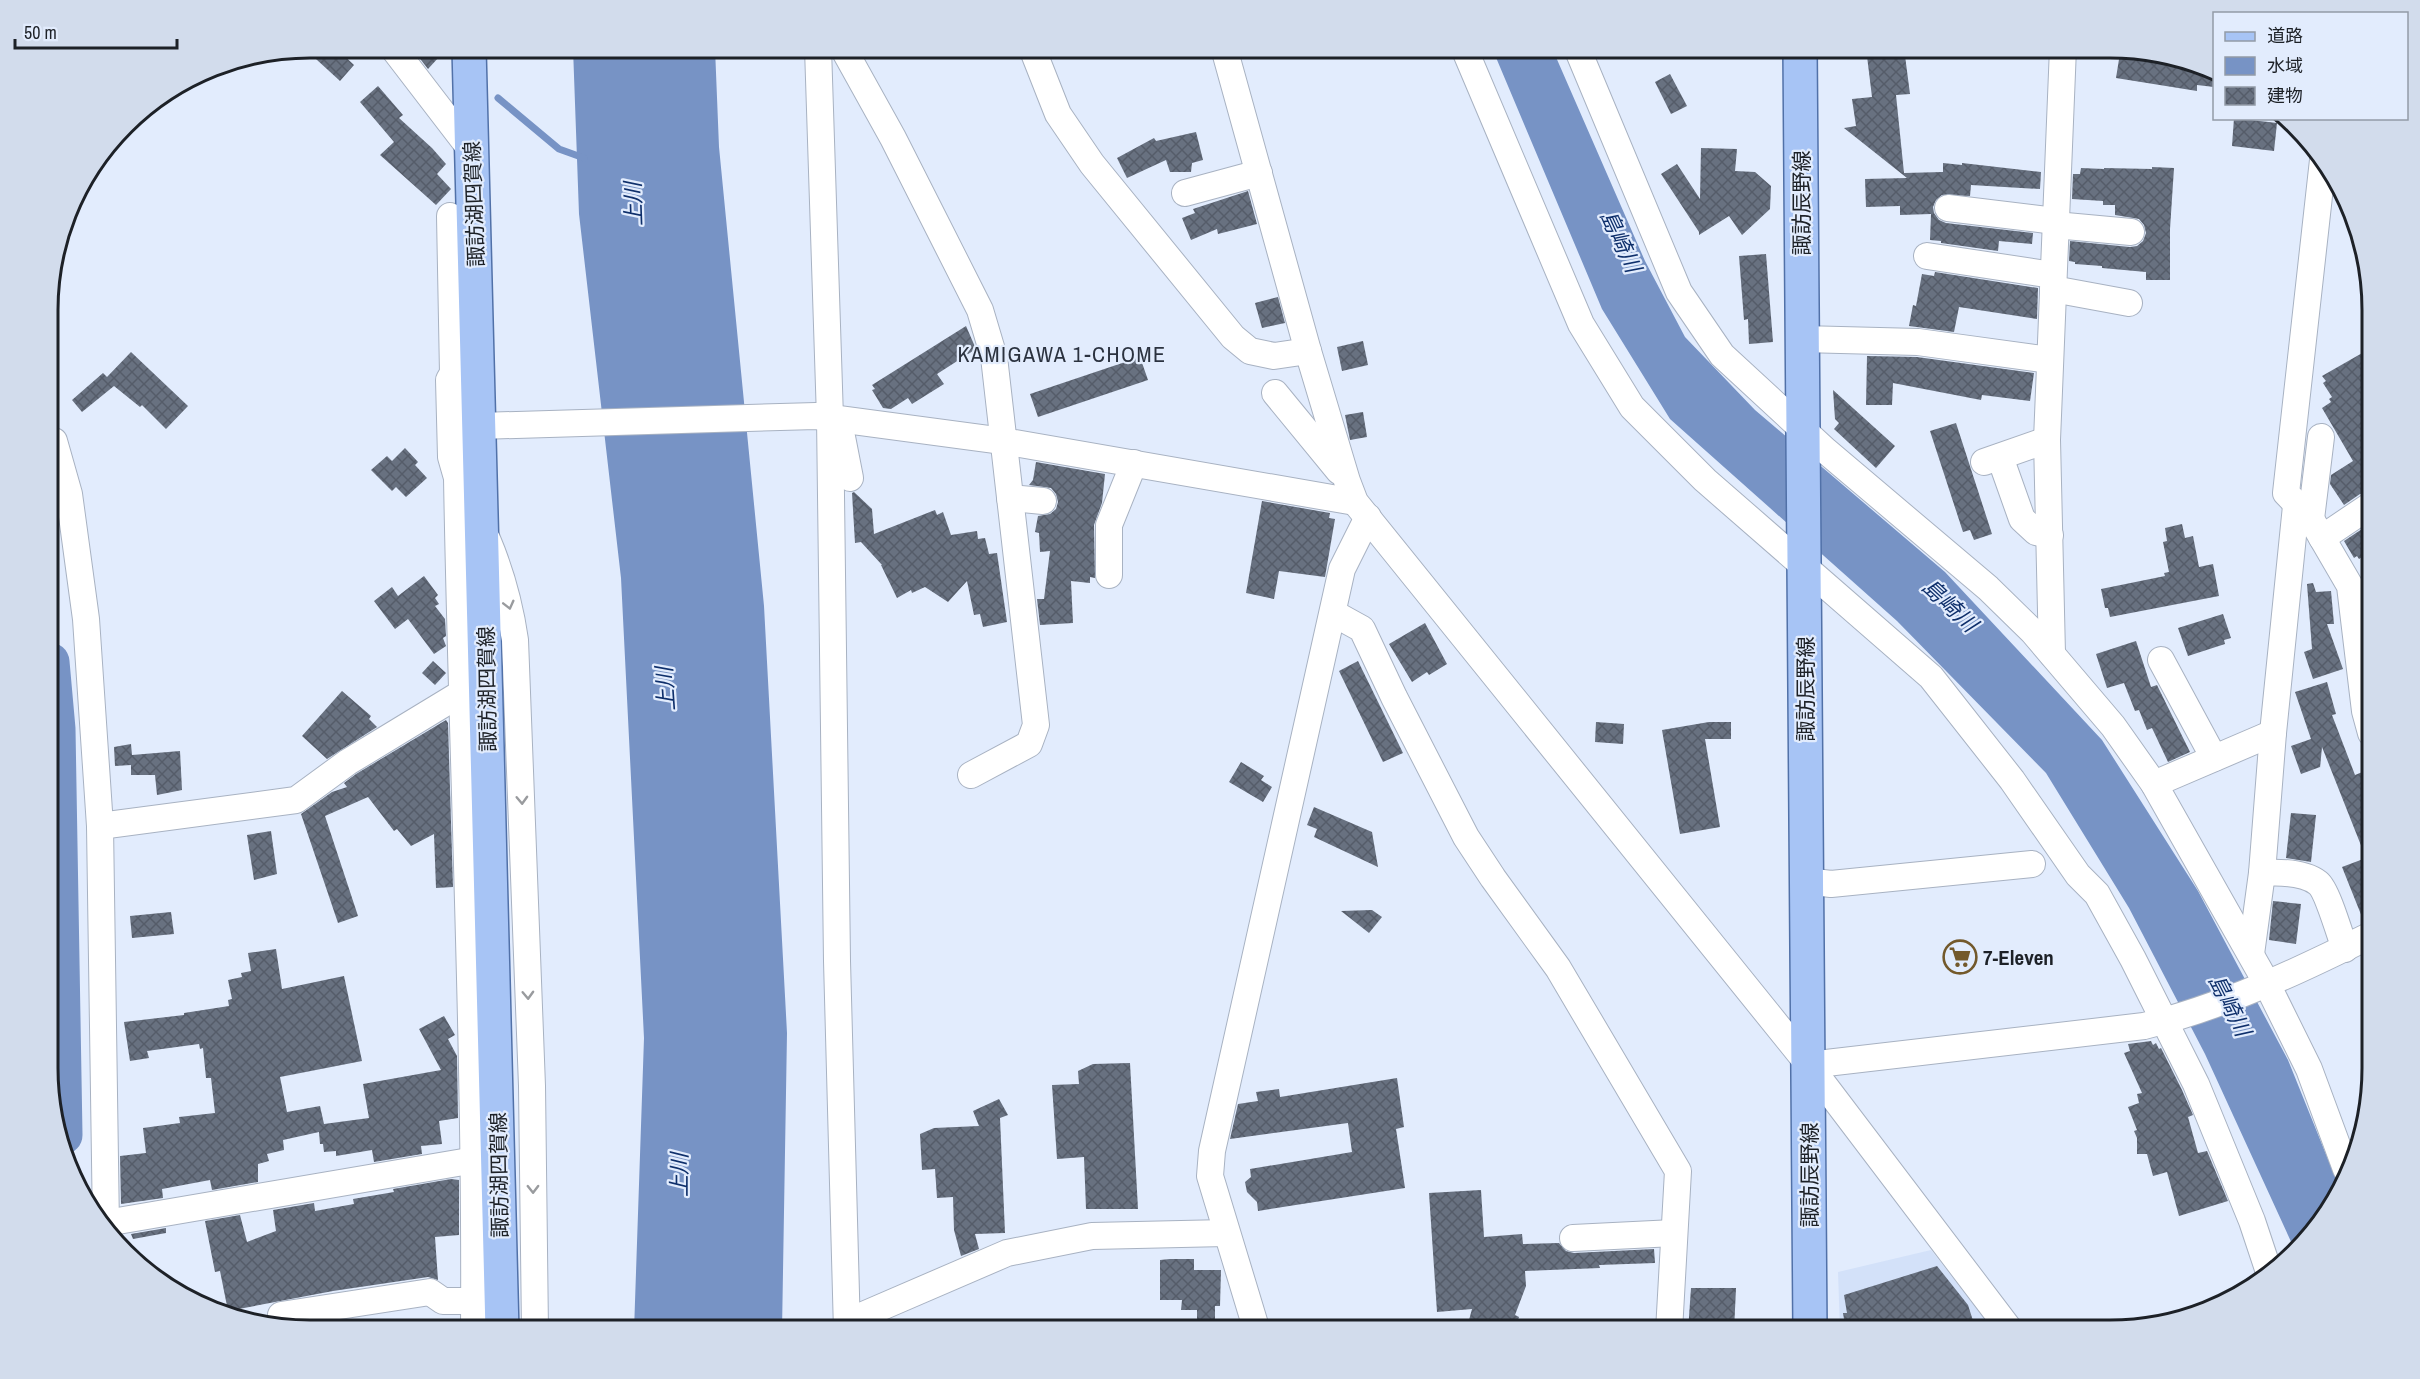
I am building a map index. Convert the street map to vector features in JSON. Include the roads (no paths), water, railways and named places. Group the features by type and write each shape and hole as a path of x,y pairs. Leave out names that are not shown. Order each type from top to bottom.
{"main road":[{"name":"諏訪湖四賀線","path":"469,58 487,425 483,530 502,1320"},
{"name":"諏訪辰野線","path":"1800,58 1805,437 1810,1320"}],"street":[{"path":"401,58 472,151"},
{"path":"818,58 847,1320"},
{"path":"849,58 893,138 980,310 994,357 1036,725 1029,744 971,775"},
{"path":"1036,58 1058,114 1092,164 1233,337 1250,351 1274,356 1308,351"},
{"path":"1227,58 1308,351 1357,500 1212,1151 1210,1176 1254,1320"},
{"path":"1468,58 1581,324 1632,407 1705,480 1805,562 1931,677 2012,780 2078,875 2097,894 2170,1020 2252,1221 2267,1265"},
{"path":"1581,58 1679,292 1722,355 1805,437 1988,588 2033,632 2113,726 2154,784 2251,954 2262,984 2309,1069 2343,1162"},
{"path":"2052,654 2047,440 2063,58"},
{"path":"1185,193 1259,173"},
{"path":"2321,175 2286,493 2310,521 2350,585 2362,668"},
{"path":"1948,208 2131,232"},
{"path":"450,216 453,373 449,380 449,402 451,457 457,478 460,694 475,1160 474,1320"},
{"path":"1926,256 2053,282 2129,303"},
{"path":"1802,339 1918,342 2050,360"},
{"path":"1275,393 1357,500 1809,1065 2002,1320"},
{"path":"828,417 850,478"},
{"path":"487,425 828,417 1004,441 1357,500"},
{"path":"2251,954 2262,873 2272,733 2310,521 2321,437"},
{"path":"2047,440 1992,460 2022,519 2036,532 2050,535"},
{"path":"58,455 69,494 86,619 100,826 106,1215"},
{"path":"1109,575 1109,525 1134,463"},
{"path":"1010,498 1042,501"},
{"path":"2310,521 2362,508"},
{"path":"483,530 497,564 510,609 515,640 532,1086 535,1320"},
{"path":"1333,612 1362,629 1466,837 1558,968 1678,1171 1670,1320"},
{"path":"2162,660 2214,758"},
{"path":"100,826 296,800 348,762 460,694"},
{"path":"2154,784 2272,733"},
{"path":"1806,881 1831,884 2032,864"},
{"path":"2262,873 2277,872 2298,876 2319,884 2345,949"},
{"path":"1809,1065 2144,1026 2170,1020 2262,984 2362,940"},
{"path":"112,1224 475,1160"},
{"path":"860,1320 1007,1253 1092,1236 1226,1233"},
{"path":"1573,1238 1674,1233"},
{"path":"281,1315 430,1292 443,1301 474,1301"}],"water":[{"name":"上川","path":"573,58 715,58 719,147 764,606 787,1033 782,1320 634,1320 644,1038 621,578 579,214"},
{"name":"島崎川","path":"1496,58 1556,58 1645,261 1685,337 1755,410 1945,572 2102,740 2198,891 2288,1060 2336,1178 2319,1208 2292,1243 2205,1054 2129,908 2046,773 1897,621 1670,419 1602,309"}],"waterway":[{"path":"498,98 559,149 584,158"},
{"path":"58,845 63,1114"}],"place":[{"name":"7-Eleven","path":"1960,957"}],"district":[{"name":"KAMIGAWA 1-CHOME","path":"1062,354"}]}
